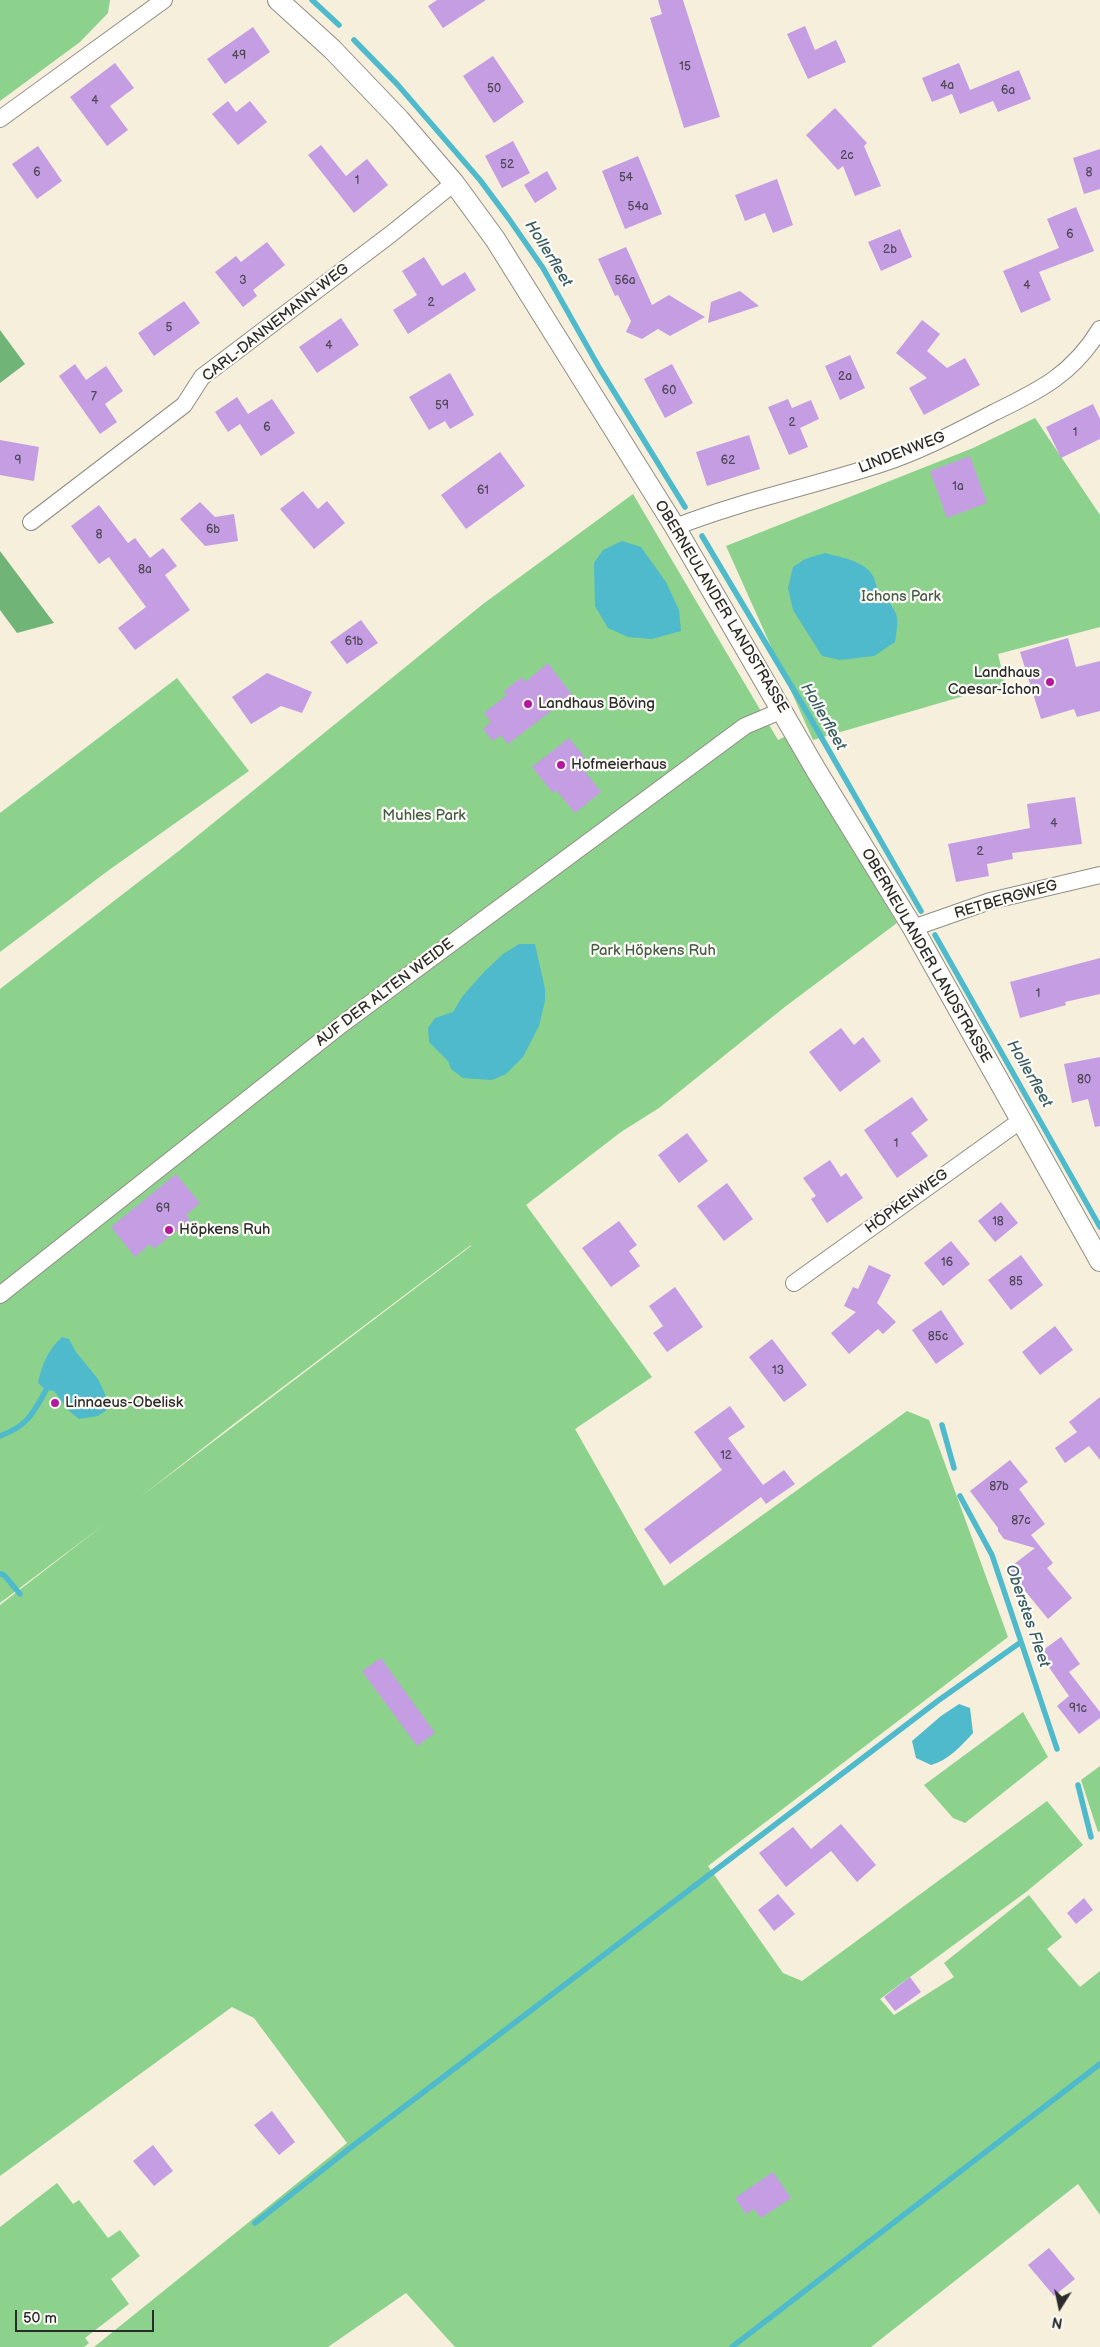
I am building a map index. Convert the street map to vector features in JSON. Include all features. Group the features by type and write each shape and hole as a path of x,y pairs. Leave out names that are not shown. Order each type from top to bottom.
{"street":[{"path":"0,119 164,0"},
{"name":"OBERNEULANDER LANDSTRASSE","path":"278,0 339,56 399,119 454,183 505,254 675,527 783,710 816,770 913,928 1100,1261"},
{"name":"CARL-DANNEMANN-WEG","path":"31,522 184,405 202,377 392,234 454,183"},
{"name":"LINDENWEG","path":"675,527 883,463 926,447 1044,388 1069,369 1090,346 1100,329"},
{"name":"AUF DER ALTEN WEIDE","path":"0,1295 369,1004 745,726 783,710"},
{"name":"RETBERGWEG","path":"913,928 990,901 1100,874"},
{"name":"HÖPKENWEG","path":"794,1283 1020,1121"}],"green space":[{"path":"0,0 110,0 108,13 80,42 0,101"},
{"path":"0,330 25,364 0,383"},
{"name":"Ichons Park","path":"1035,418 1100,515 1100,627 998,654 1005,684 813,740 726,546 973,448"},
{"path":"633,494 778,740 786,736 897,923 786,1006 659,1108 621,1132 526,1205 652,1377 575,1429 664,1586 907,1411 929,1420 1008,1637 708,1866 783,1973 802,1981 1047,1801 1083,1845 1026,1892 880,1999 894,2015 954,1977 944,1963 1029,1895 1062,1937 1047,1949 1080,1987 1100,1971 1100,2215 1078,2184 871,2347 455,2347 406,2293 328,2347 94,2347 347,2143 254,2018 232,2007 0,2176 0,1605 106,1523 0,1603 0,989 180,850 483,604","holes":["471,1246 139,1498 235,1423"]},
{"path":"0,551 54,623 17,633 0,610"},
{"path":"177,678 249,771 109,870 0,952 0,813"},
{"path":"1023,1712 1048,1757 965,1823 953,1818 924,1785"},
{"path":"1100,1766 1100,1831 1098,1832 1081,1780"},
{"path":"57,2183 73,2204 79,2200 108,2238 120,2230 140,2256 111,2279 129,2304 85,2338 89,2343 84,2347 0,2347 0,2227"}],"water":[{"path":"622,541 641,547 666,582 679,610 681,631 652,639 628,637 608,628 595,606 594,563 603,550"},
{"path":"825,553 850,560 867,569 878,588 894,609 897,619 895,642 874,656 840,660 822,656 793,610 788,588 793,567 805,559"},
{"path":"519,944 535,944 545,989 545,1001 539,1026 523,1057 506,1074 492,1080 463,1078 451,1069 448,1061 429,1042 428,1028 435,1018 453,1012 462,997 483,973 503,954"},
{"path":"62,1337 69,1339 76,1352 98,1379 111,1407 98,1416 79,1419 69,1411 54,1391 46,1390 38,1383 46,1358"},
{"path":"959,1704 970,1708 973,1733 954,1752 937,1763 931,1765 916,1758 912,1741 941,1716"}],"building":[{"path":"437,0 486,0 443,28 428,6"},
{"path":"658,0 683,0 720,117 684,128 650,18 662,14"},
{"path":"805,26 815,50 836,40 846,62 808,79 787,34"},
{"path":"253,27 270,52 225,84 207,59"},
{"path":"493,56 524,102 494,123 463,76"},
{"path":"115,63 134,88 110,106 128,130 107,146 70,97"},
{"path":"959,63 970,90 1019,70 1031,99 998,112 993,101 960,114 952,94 932,102 922,78"},
{"path":"228,101 236,112 250,101 267,122 238,145 212,114"},
{"path":"835,108 867,143 864,146 881,186 855,196 843,166 838,170 806,135"},
{"path":"513,141 530,173 502,188 485,156"},
{"path":"321,145 346,176 367,159 388,185 354,213 308,155"},
{"path":"38,146 62,181 37,199 12,164"},
{"path":"1100,149 1100,189 1084,194 1073,158"},
{"path":"638,156 662,214 625,229 602,171"},
{"path":"547,171 557,189 535,203 524,185"},
{"path":"777,179 793,225 773,233 765,213 745,221 735,195"},
{"path":"1076,207 1094,251 1039,272 1051,300 1021,313 1003,271 1059,248 1047,219"},
{"path":"900,229 912,257 881,271 868,242"},
{"path":"267,242 285,265 253,290 257,296 243,307 215,272 236,256 241,262"},
{"path":"626,247 652,305 669,295 705,317 670,336 658,329 642,339 626,332 631,321 618,295 615,296 598,259"},
{"path":"424,257 442,286 465,272 476,290 408,334 393,310 417,295 402,271"},
{"path":"740,291 759,306 708,323 711,302"},
{"path":"184,301 200,323 154,356 138,333"},
{"path":"341,318 359,345 317,373 299,347"},
{"path":"922,320 940,334 927,351 947,368 965,358 980,385 924,415 909,388 927,378 896,353"},
{"path":"850,355 865,388 840,400 825,366"},
{"path":"75,364 86,380 106,366 123,391 105,404 117,422 100,434 59,376"},
{"path":"672,364 693,403 665,418 644,379"},
{"path":"450,373 474,415 450,429 445,421 429,430 409,397"},
{"path":"237,397 248,414 272,399 295,433 261,456 240,424 228,432 215,412"},
{"path":"788,399 792,408 811,400 819,419 800,428 808,447 789,455 768,407"},
{"path":"1093,404 1100,419 1100,439 1061,458 1046,427"},
{"path":"749,435 760,469 707,486 696,452"},
{"path":"0,440 39,447 34,481 0,475"},
{"path":"500,452 525,486 466,529 441,495"},
{"path":"970,456 987,503 947,518 930,471"},
{"path":"303,491 318,509 327,501 345,523 314,549 280,509"},
{"path":"200,502 215,517 234,514 238,541 205,546 180,519"},
{"path":"99,505 128,543 135,538 150,558 163,548 177,566 165,575 190,610 135,650 118,628 146,607 109,557 99,564 71,526"},
{"path":"361,620 378,643 347,664 330,642"},
{"name":"Landhaus Caesar-Ichon","path":"1068,638 1076,667 1100,661 1100,711 1077,717 1074,709 1041,719 1020,652"},
{"name":"Landhaus Böving","path":"548,663 572,695 508,744 501,735 493,741 483,729 491,722 484,713 507,695 504,691 522,677 525,682"},
{"path":"267,673 312,692 302,713 281,706 251,724 232,697"},
{"name":"Hofmeierhaus","path":"569,738 590,764 583,769 601,792 575,813 556,790 553,793 532,767"},
{"path":"1075,797 1082,844 1012,853 1013,859 987,864 989,876 956,882 948,844 1030,828 1027,804"},
{"path":"1100,958 1100,994 1065,1002 1066,1005 1020,1018 1010,982"},
{"path":"841,1028 854,1045 863,1037 881,1061 840,1092 809,1052"},
{"path":"1100,1057 1100,1126 1095,1127 1088,1099 1072,1103 1064,1064"},
{"path":"912,1097 928,1120 911,1133 928,1156 897,1178 864,1130"},
{"path":"687,1133 708,1161 679,1183 658,1155"},
{"path":"830,1160 841,1177 846,1173 863,1198 827,1223 811,1199 816,1196 803,1178"},
{"path":"176,1174 200,1203 186,1215 190,1220 154,1249 150,1244 135,1257 111,1227"},
{"path":"727,1183 753,1219 724,1241 697,1206"},
{"path":"1001,1202 1018,1223 995,1242 978,1221"},
{"path":"619,1221 637,1245 629,1251 640,1266 611,1287 582,1248"},
{"path":"951,1241 970,1264 943,1286 924,1263"},
{"path":"1021,1255 1043,1285 1011,1310 988,1280"},
{"path":"869,1265 891,1275 877,1303 896,1322 883,1334 878,1329 849,1354 831,1333 856,1312 844,1306 853,1287 858,1289"},
{"path":"675,1287 703,1327 667,1352 653,1333 663,1326 649,1306"},
{"path":"941,1310 964,1344 936,1364 912,1330"},
{"path":"1055,1326 1073,1350 1040,1375 1022,1352"},
{"path":"772,1339 807,1385 784,1402 749,1357"},
{"path":"1100,1397 1100,1460 1089,1446 1065,1463 1055,1448 1077,1432 1069,1422"},
{"path":"730,1406 745,1427 728,1438 763,1485 784,1470 795,1484 766,1504 761,1497 670,1564 644,1529 722,1470 694,1432"},
{"path":"1010,1460 1028,1482 1019,1489 1045,1524 1031,1535 1053,1563 1047,1568 1072,1598 1048,1619 1022,1587 1019,1589 1005,1571 1035,1548 1004,1539 970,1491"},
{"path":"1061,1637 1080,1664 1069,1672 1100,1712 1100,1718 1079,1734 1057,1706 1069,1696 1039,1653"},
{"path":"381,1658 435,1733 417,1746 362,1671"},
{"path":"841,1824 876,1865 857,1882 831,1851 786,1887 759,1853 793,1827 811,1849"},
{"path":"778,1894 795,1914 774,1931 758,1910"},
{"path":"1084,1898 1093,1910 1076,1924 1067,1913"},
{"path":"910,1977 921,1992 895,2011 884,1997"},
{"path":"272,2111 295,2142 279,2155 254,2125"},
{"path":"153,2145 173,2171 154,2186 133,2161"},
{"path":"773,2172 791,2198 761,2218 754,2209 746,2214 735,2198"},
{"path":"1049,2248 1075,2279 1054,2296 1028,2265"}],"waterway":[{"name":"Hollerfleet","path":"312,0 339,25"},
{"name":"Hollerfleet","path":"354,40 397,84 480,180 509,219 543,268 600,369 685,507"},
{"name":"Hollerfleet","path":"702,536 808,714 921,911"},
{"name":"Hollerfleet","path":"935,935 1100,1227"},
{"path":"0,1436 23,1423 37,1406 46,1390"},
{"name":"Oberstes Fleet","path":"942,1425 954,1468"},
{"name":"Oberstes Fleet","path":"960,1496 992,1555 1057,1749"},
{"path":"0,1574 4,1575 20,1594"},
{"path":"255,2223 354,2145 939,1700 1021,1642"},
{"name":"Oberstes Fleet","path":"1078,1785 1091,1837"},
{"path":"732,2347 1100,2064"}],"place":[{"name":"Landhaus Caesar-Ichon","path":"1050,682"},
{"name":"Landhaus Böving","path":"528,704"},
{"name":"Hofmeierhaus","path":"561,765"},
{"name":"Höpkens Ruh","path":"169,1230"},
{"name":"Linnaeus-Obelisk","path":"55,1403"}],"park label":[{"name":"Muhles Park","path":"424,816"},
{"name":"Park Höpkens Ruh","path":"653,951"}]}
